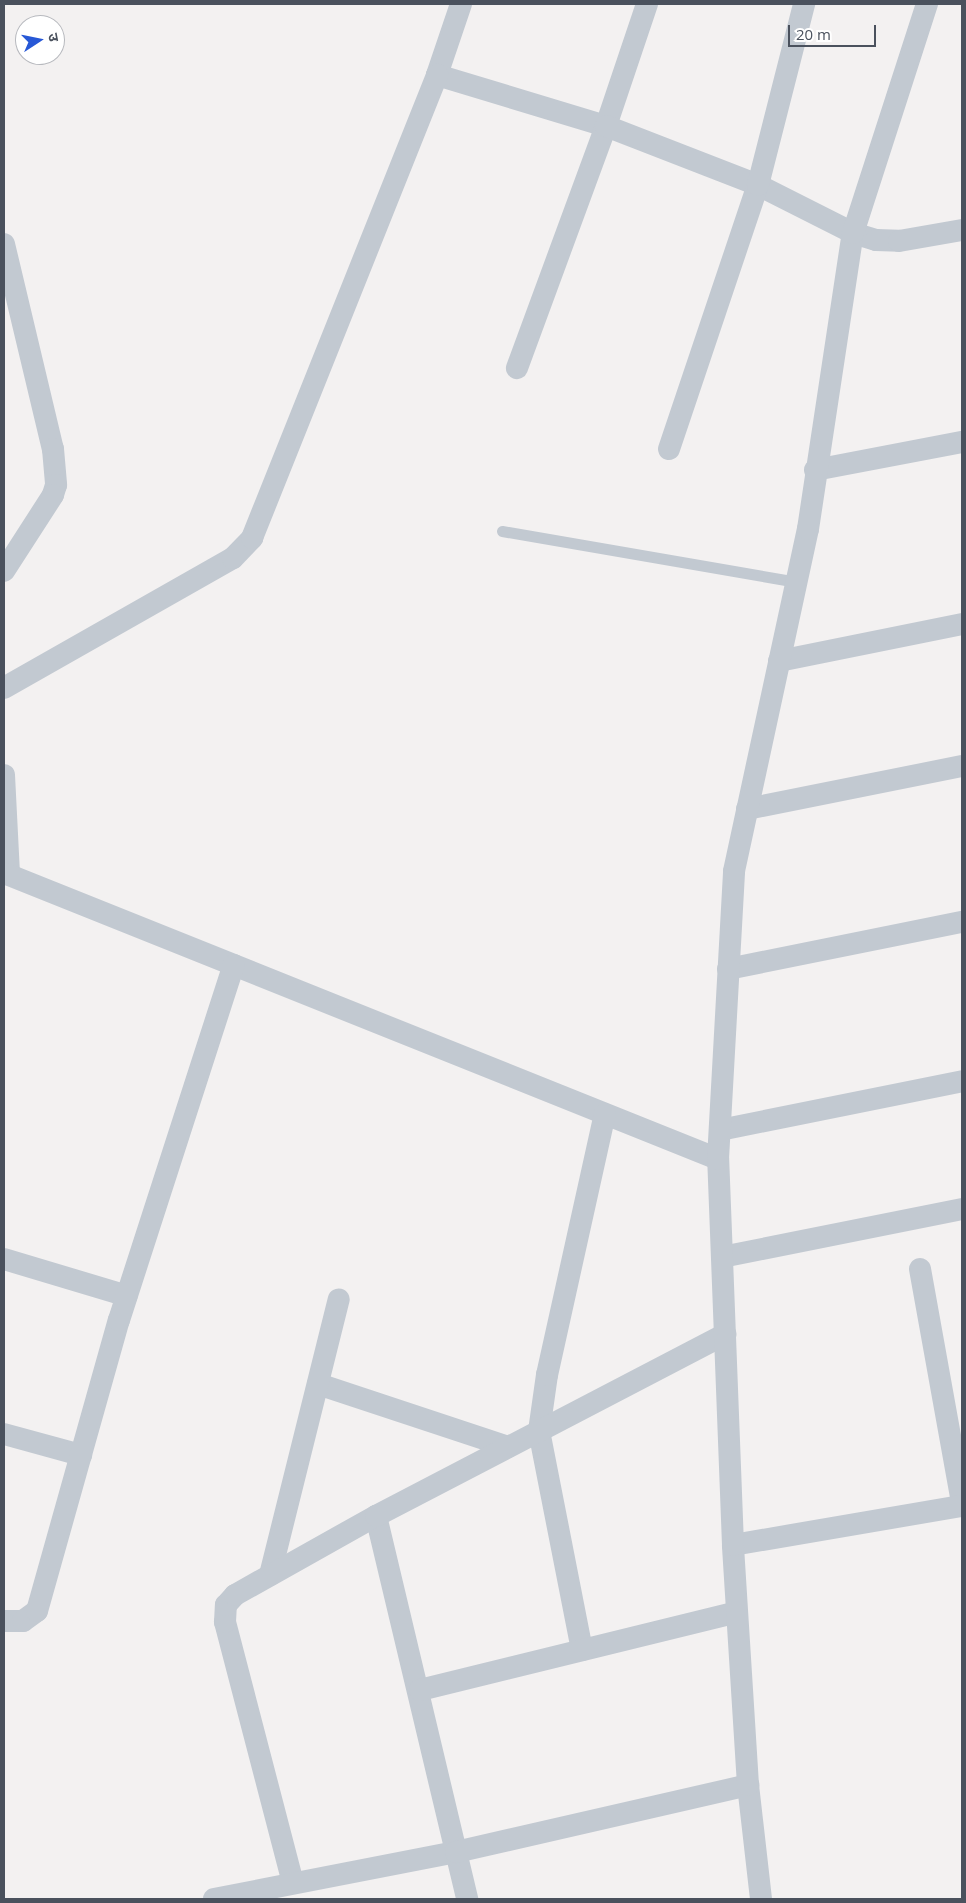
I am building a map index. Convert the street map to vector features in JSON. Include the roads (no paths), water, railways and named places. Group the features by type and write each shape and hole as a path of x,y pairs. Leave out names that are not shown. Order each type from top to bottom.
{"street":[{"path":"4,688 232,558 252,538 437,75 461,4"},
{"path":"517,368 606,126 647,4"},
{"path":"669,449 758,185 804,4"},
{"path":"761,1899 748,1785 733,1545 718,1159 734,871 808,529 815,470 853,233 927,4"},
{"path":"437,75 606,126 758,185 853,233 876,240 899,241 962,230"},
{"path":"4,244 53,449 56,485 53,495 4,571"},
{"path":"815,470 962,442"},
{"path":"779,661 962,624"},
{"path":"747,809 962,766"},
{"path":"4,775 6,874 718,1159"},
{"path":"728,969 962,922"},
{"path":"4,1621 23,1621 37,1611 127,1296 234,965"},
{"path":"720,1130 962,1081"},
{"path":"582,1650 539,1431 547,1375 605,1114"},
{"path":"722,1257 962,1209"},
{"path":"4,1259 127,1296"},
{"path":"733,1545 962,1504 920,1269"},
{"path":"270,1575 339,1299"},
{"path":"293,1883 224,1614 235,1595 376,1516 725,1334"},
{"path":"318,1384 508,1447"},
{"path":"4,1434 81,1455"},
{"path":"376,1516 420,1690 467,1899"},
{"path":"420,1690 737,1612"},
{"path":"214,1899 456,1852 748,1785"}],"lane":[{"path":"502,531 796,582"}]}
